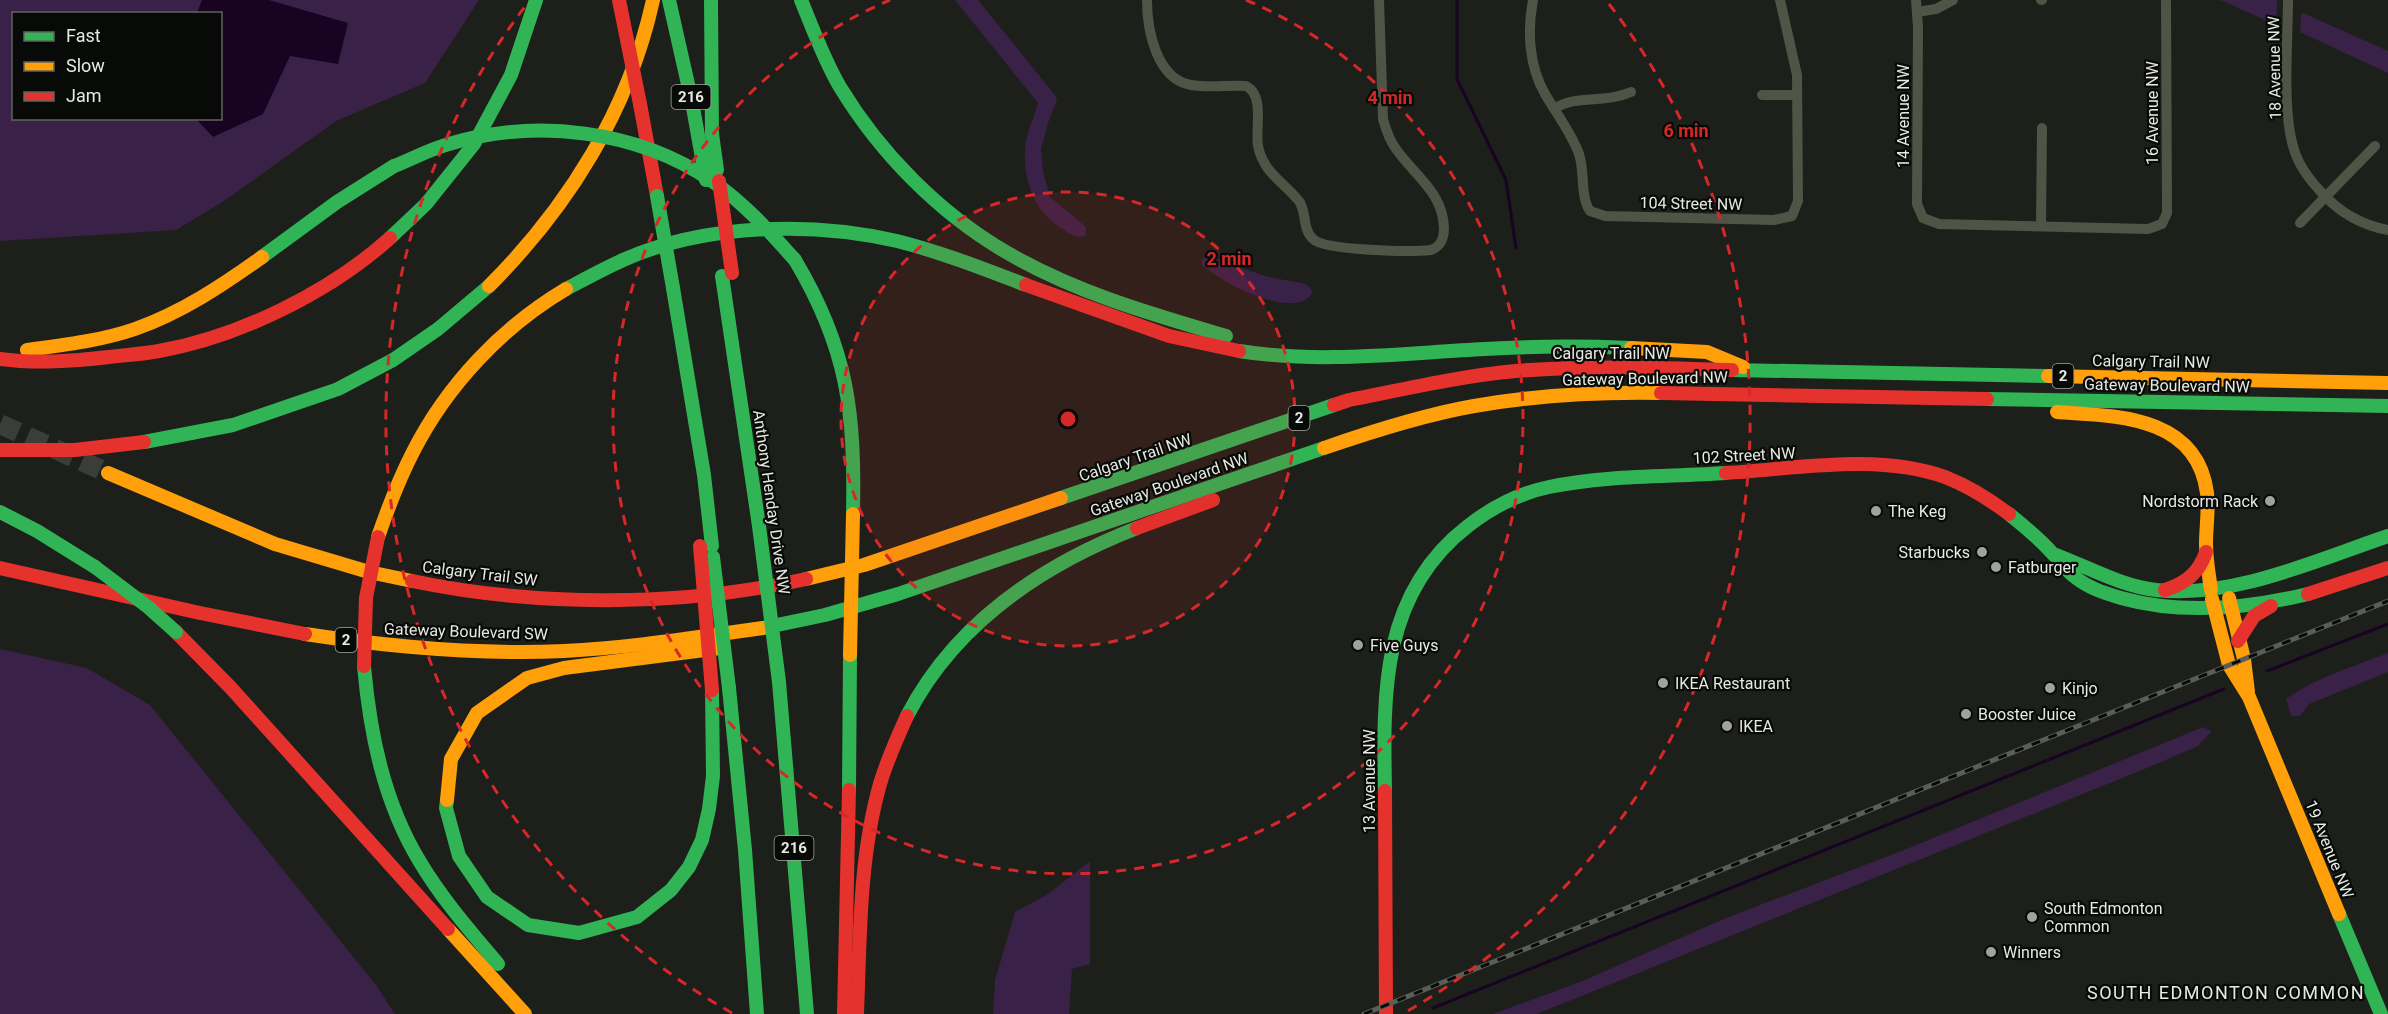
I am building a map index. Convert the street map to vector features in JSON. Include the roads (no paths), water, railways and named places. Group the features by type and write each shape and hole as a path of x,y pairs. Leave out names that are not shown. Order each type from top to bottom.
{"main road":[{"path":"0,359 102,359 161,352 218,338 252,325 322,290 395,236 459,165 484,131 499,101 523,47 536,0"},
{"path":"619,0 684,344 688,428 729,688 745,850 757,1013"},
{"path":"0,450 75,450 144,442 224,428 256,419 345,386 416,346 484,294 571,192 618,104 639,48 653,0"},
{"name":"Anthony Henday Drive NW","path":"669,0 712,178 727,274 778,682 807,1014"},
{"path":"711,0 712,178"},
{"path":"801,0 840,86 864,119 919,184 983,237 1037,267 1102,295 1168,319 1307,357"},
{"path":"0,352 88,342 128,331 168,316 218,287 361,185 394,166 448,143 503,131 555,129 614,137 660,152 715,182 757,216 778,237 795,260 812,286 829,321 847,381 853,420 853,514 849,846 844,1014"},
{"path":"540,1014 439,890 411,844 381,770 371,728 364,666 366,598 378,537 405,465 421,435 458,383 502,336 554,295 581,280 619,260 677,240 735,230 793,228 825,230 893,241 937,254 1147,329 1224,349 1263,355 1307,357 1392,355 1515,347 1598,347 1712,352 1751,371"},
{"name":"Calgary Trail NW","path":"864,565 1349,400 1398,388 1451,379 1540,369 1586,367 2384,382"},
{"name":"Gateway Boulevard NW","path":"862,604 960,573 1359,435 1459,409 1561,395 1620,392 2388,406"},
{"name":"19 Avenue NW","path":"1948,398 2010,409 2137,420 2171,433 2194,453 2202,467 2207,493 2206,549 2211,590 2229,665 2249,697 2381,1014"},
{"path":"857,1014 865,879 870,831 880,784 892,748 925,686 944,660 999,603 1035,577 1073,555 1142,526 1328,455 1359,435"},
{"name":"102 Street NW","path":"1433,558 1456,534 1489,510 1510,499 1560,483 1880,465 1905,467 1930,473 1975,491 2007,512 2054,554 2073,576 2117,597 2153,605 2214,607 2282,601"},
{"name":"Calgary Trail SW","path":"108,473 222,524 301,553 387,577 490,593 566,599 696,595 781,584 864,565"},
{"path":"0,512 37,531 95,567 148,607 176,632 231,688 525,1014"},
{"name":"102 Street NW","path":"2054,554 2127,583 2165,590 2211,590 2299,566 2388,536"},
{"path":"706,546 712,690 714,788 706,828 695,856 663,900 617,926 591,932 564,932 535,926 515,917 495,904 466,873 449,833 445,807 446,781 454,748 484,707 506,690 541,673 717,649 824,626 878,609 960,573"},
{"path":"2165,590 2180,586 2195,575 2203,561 2206,549"},
{"name":"13 Avenue NW","path":"1386,1014 1386,759 1389,662 1394,637 1409,596 1433,558"},
{"name":"Gateway Boulevard SW","path":"0,568 286,630 351,641 425,649 523,651 666,642 784,625 862,604"},
{"path":"2238,641 2254,616 2282,601 2313,594 2388,568"},
{"name":"19 Avenue NW","path":"2226,586 2244,658 2249,697"}],"street":[{"path":"1147,0 1149,26 1155,47 1167,70 1176,79 1193,86 1246,86 1254,91 1257,98 1258,140 1261,155 1277,181 1299,201 1306,228 1312,239 1324,245 1348,248 1425,251 1439,246 1444,232 1440,206 1429,186 1395,149 1383,119 1379,0"},
{"path":"1533,0 1531,19 1533,66 1554,109 1567,102 1611,99 1631,92"},
{"path":"1762,95 1797,95 1793,54 1780,0"},
{"name":"14 Avenue NW","path":"1916,0 1917,204 1923,218 1939,224 2041,226"},
{"path":"1917,12 1936,9 1953,0"},
{"name":"16 Avenue NW","path":"2041,226 2148,229 2162,224 2165,219 2167,205 2166,0"},
{"name":"18 Avenue NW","path":"2288,0 2290,132 2293,147 2302,168 2325,197"},
{"name":"104 Street NW","path":"1554,109 1578,152 1583,169 1586,202 1590,212 1605,216 1774,220 1792,216 1798,201 1797,95"},
{"path":"2041,226 2042,128"},
{"path":"2300,223 2375,146"},
{"path":"2325,197 2356,220 2388,230"}],"waterway":[{"path":"1457,0 1457,79 1506,180 1516,248"},
{"path":"2267,671 2388,624"},
{"path":"1433,1008 2224,689"}],"tunnel":[{"path":"0,424 108,473"}],"railway":[{"path":"1364,1014 2388,601"}],"place":[{"name":"Nordstorm Rack","path":"2270,501"},
{"name":"The Keg","path":"1876,511"},
{"name":"Starbucks","path":"1982,552"},
{"name":"Fatburger","path":"1996,567"},
{"name":"Five Guys","path":"1358,645"},
{"name":"IKEA Restaurant","path":"1663,683"},
{"name":"Kinjo","path":"2050,688"},
{"name":"Booster Juice","path":"1966,714"},
{"name":"IKEA","path":"1727,726"},
{"name":"South Edmonton Common","path":"2032,917"},
{"name":"Winners","path":"1991,952"}],"district":[{"name":"SOUTH EDMONTON COMMON","path":"2226,993"}]}
